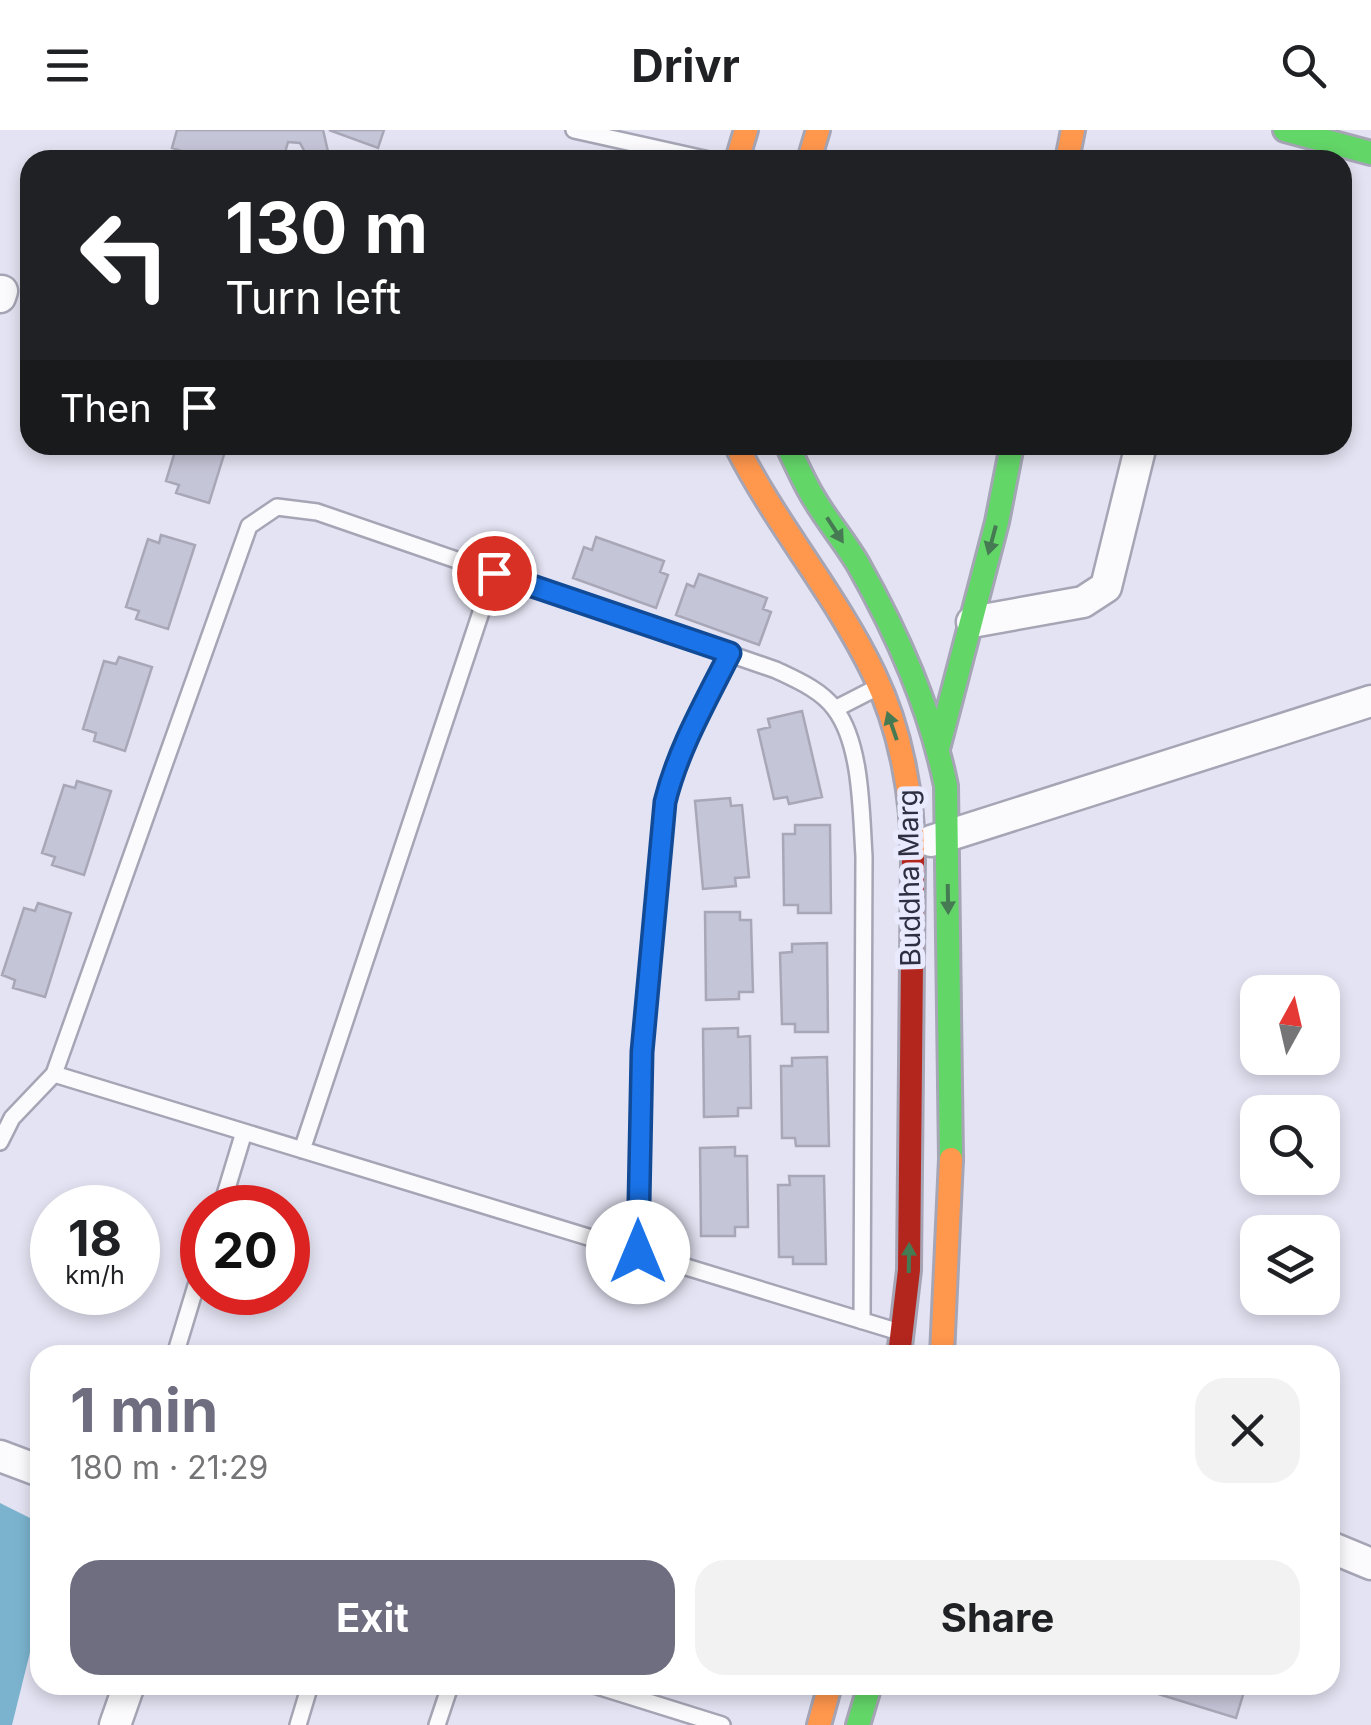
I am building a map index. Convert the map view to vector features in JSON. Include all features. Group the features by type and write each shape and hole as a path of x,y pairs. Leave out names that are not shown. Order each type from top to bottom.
{"main road":[{"path":"1284,130 1371,153"},
{"name":"Buddha Marg","path":"741,455 769,508 866,657 910,788 913,847 909,1270 901,1344"},
{"name":"Buddha Marg","path":"792,455 810,493 856,562 902,646 922,692 946,786 952,1148 942,1345"},
{"path":"938,745 972,622 1010,455"},
{"path":"819,1725 827,1695"},
{"path":"858,1725 867,1695"}],"street":[{"path":"972,622 1084,602 1106,587 1138,455"},
{"path":"913,847 1371,701"},
{"path":"0,1456 30,1466"},
{"path":"1340,1551 1371,1564"},
{"path":"115,1725 126,1695"}],"lane":[{"path":"574,130 664,150"},
{"path":"0,1142 12,1118 54,1074 249,526 277,507 317,512 730,653 809,686 835,709 850,742 860,790 864,856 862,1321"},
{"path":"302,1150 494,573"},
{"path":"638,1252 642,1052 665,802 694,725 730,653"},
{"path":"835,709 878,687"},
{"path":"54,1074 862,1321 901,1344"},
{"path":"228,1185 244,1132"},
{"path":"178,1345 187,1315"},
{"path":"298,1725 307,1695"},
{"path":"437,1725 447,1695"},
{"path":"626,1695 722,1725"}],"water":[{"path":"0,1503 30,1518 30,1652 12,1725 0,1725"}],"building":[{"path":"177,130 323,130 328,150 304,150 300,143 288,142 286,150 172,148"},
{"path":"329,130 384,130 378,148"},
{"path":"174,455 224,455 209,503 176,493 179,485 166,481"},
{"path":"161,535 195,545 168,629 136,619 139,611 126,607 148,539 159,543"},
{"path":"596,537 664,561 660,572 668,575 656,608 573,578 584,547 592,550"},
{"path":"699,574 767,598 763,609 771,612 759,645 676,615 687,584 694,587"},
{"path":"119,657 152,667 125,751 94,741 96,733 83,729 104,661 116,664"},
{"path":"802,711 822,797 789,804 787,797 774,799 758,730 770,727 768,719"},
{"path":"77,781 111,791 84,875 52,865 55,857 42,853 64,785 75,788"},
{"path":"730,798 731,806 742,805 749,877 735,878 736,886 703,889 695,801"},
{"path":"795,825 830,825 831,913 798,913 798,905 784,905 783,834 795,834"},
{"path":"38,903 71,913 45,997 13,988 15,980 2,975 24,908 35,911"},
{"path":"705,912 740,912 740,920 751,920 753,992 739,992 739,999 706,1000"},
{"path":"827,943 828,1032 795,1032 795,1024 782,1024 780,953 792,952 792,944"},
{"path":"738,1028 738,1037 750,1036 751,1108 738,1108 738,1116 704,1117 703,1029"},
{"path":"827,1057 829,1146 796,1146 795,1138 782,1138 781,1066 792,1066 792,1058"},
{"path":"735,1147 735,1156 747,1156 748,1227 735,1227 735,1236 701,1236 700,1148"},
{"path":"789,1176 824,1176 826,1264 793,1264 793,1257 779,1257 778,1185 790,1185"},
{"path":"1161,1695 1243,1695 1236,1718"}],"traffic: fast":[{"path":"1285,130 1371,153"},
{"path":"792,455 811,493 858,564 899,645 922,700 946,786 951,1159"},
{"path":"939,745 997,522 1010,455"},
{"path":"858,1725 867,1695"}],"traffic: slow":[{"path":"740,150 746,130"},
{"path":"812,150 818,130"},
{"path":"1069,150 1073,130"},
{"path":"742,455 842,615 883,695 904,764 913,859"},
{"path":"942,1345 951,1159"},
{"path":"819,1725 827,1695"}],"traffic: jam":[{"path":"900,1345 909,1270 913,859"}],"route":[{"path":"494,573 730,653 694,725 665,802 642,1052 638,1252"}]}
